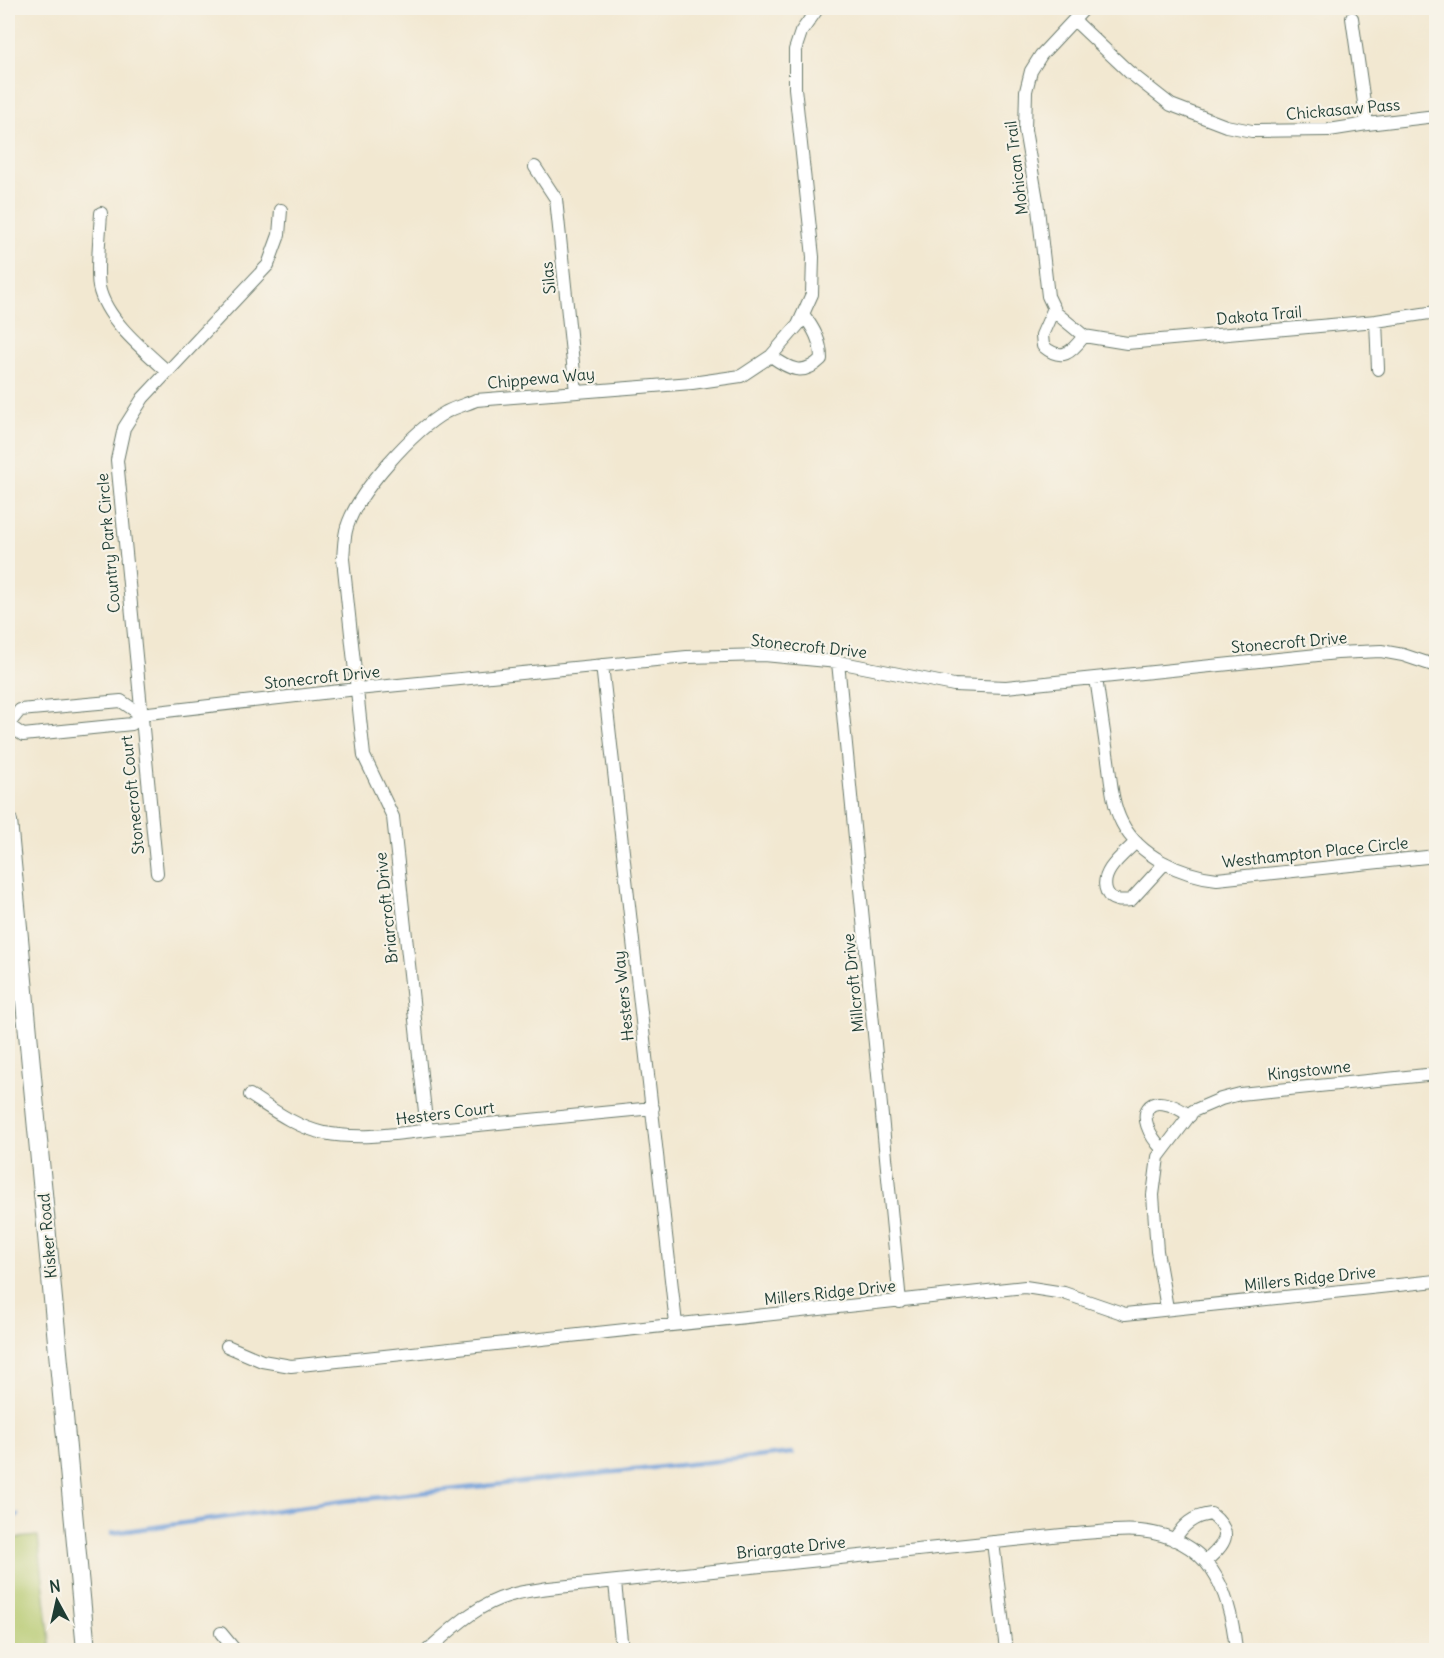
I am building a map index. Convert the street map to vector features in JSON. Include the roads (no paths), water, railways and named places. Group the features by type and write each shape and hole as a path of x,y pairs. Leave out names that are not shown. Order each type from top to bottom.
{"main road":[{"name":"Kisker Road","path":"8,821 86,1650"}],"street":[{"name":"Chippewa Way","path":"357,689 343,559 346,528 360,500 388,464 417,435 446,413 477,400 692,383 741,376 771,356 798,325 812,294 813,256 795,88 795,50 801,32 818,8"},
{"name":"Mohican Trail","path":"1054,308 1048,296 1037,200 1025,130 1026,92 1031,71 1041,55 1085,8"},
{"path":"1352,18 1367,124"},
{"name":"Chickasaw Pass","path":"1074,20 1159,97 1178,110 1226,126 1252,131 1329,130 1437,116"},
{"name":"Silas","path":"535,167 556,199 576,392"},
{"name":"Country Park Circle","path":"141,714 117,460 124,428 142,398 268,265 279,236 281,210"},
{"path":"100,213 99,287 112,315 168,372"},
{"path":"1054,308 1056,313 1084,336 1073,350 1061,355 1050,352 1043,346 1042,335 1054,308"},
{"name":"Dakota Trail","path":"1084,336 1127,343 1377,321 1437,312"},
{"path":"771,356 787,368 804,370 813,367 821,359 819,341 814,329 803,314"},
{"path":"1377,321 1378,369"},
{"name":"Stonecroft Drive","path":"141,714 132,724 23,735 8,725 20,710 121,701 141,714 357,689 687,657 764,655 838,662 954,685 1006,687 1337,653 1381,651 1403,655 1437,666"},
{"name":"Millcroft Drive","path":"838,662 900,1302"},
{"name":"Hesters Way","path":"602,665 676,1324"},
{"name":"Westhampton Place Circle","path":"1096,678 1113,799 1122,823 1136,842 1172,868 1188,874 1216,879 1437,856"},
{"name":"Briarcroft Drive","path":"357,689 364,756 393,817 427,1130"},
{"name":"Stonecroft Court","path":"141,714 157,873"},
{"path":"1136,842 1109,871 1105,879 1106,891 1112,899 1131,900 1165,863"},
{"name":"Kingstowne","path":"1167,1308 1157,1251 1153,1195 1158,1157 1193,1111 1240,1094 1437,1074"},
{"name":"Hesters Court","path":"250,1095 290,1121 321,1132 354,1137 387,1136 653,1108"},
{"path":"1162,1150 1146,1128 1146,1111 1149,1106 1155,1102 1167,1103 1190,1116"},
{"name":"Millers Ridge Drive","path":"227,1346 262,1361 291,1366 1025,1287 1064,1293 1125,1314 1437,1281"},
{"path":"1174,1540 1187,1522 1200,1515 1211,1514 1221,1522 1225,1535 1222,1548 1206,1561"},
{"name":"Briargate Drive","path":"428,1650 479,1609 512,1594 549,1588 615,1583 1072,1534 1138,1531 1153,1533 1189,1546 1206,1561 1227,1599 1236,1650"},
{"path":"993,1542 1006,1650"},
{"path":"615,1583 622,1650"},
{"path":"221,1633 235,1650"}],"waterway":[{"path":"112,1533 344,1501 792,1453"},
{"path":"8,1517 18,1515"}]}
